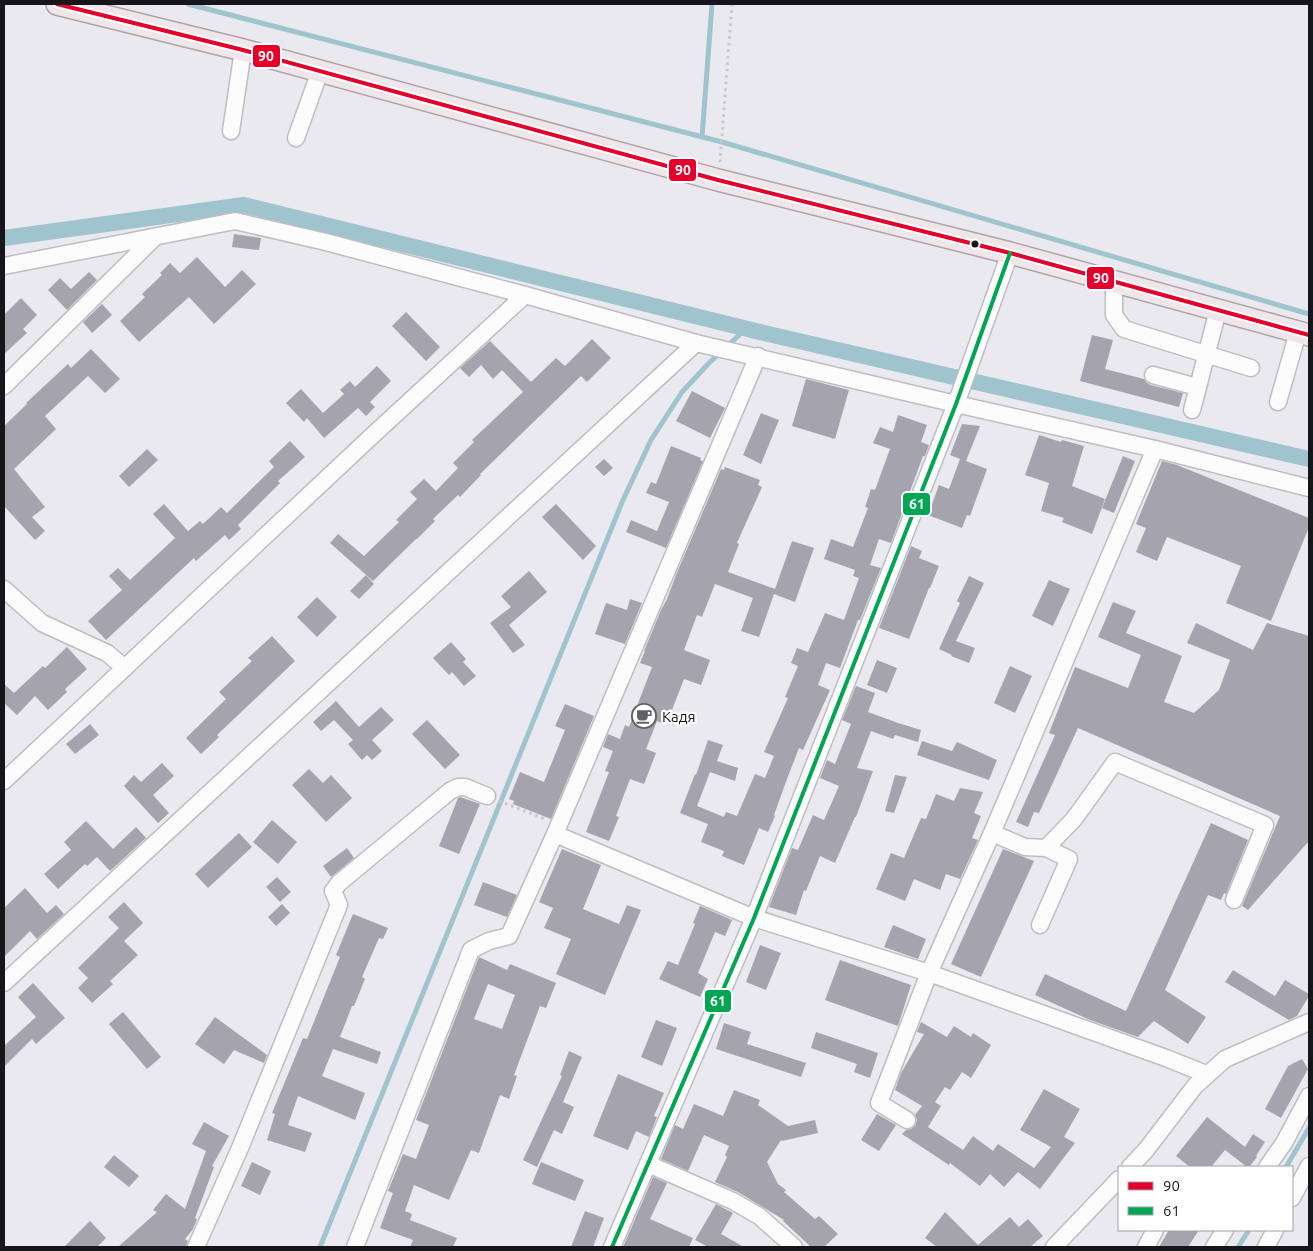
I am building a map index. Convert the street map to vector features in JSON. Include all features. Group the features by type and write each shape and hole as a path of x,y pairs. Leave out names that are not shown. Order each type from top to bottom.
{"main road":[{"path":"57,4 243,50 718,180 1010,253 1304,334"}],"street":[{"path":"231,131 243,50"},
{"path":"296,138 320,71"},
{"path":"4,266 235,221 326,242 696,343 1155,449 1309,488"},
{"path":"4,386 154,238"},
{"path":"612,1247 754,918 956,404 1010,253"},
{"path":"1114,282 1114,314 1124,329 1251,368"},
{"path":"4,781 525,295"},
{"path":"1192,410 1218,310"},
{"path":"1278,402 1304,334"},
{"path":"4,983 696,343"},
{"path":"356,1247 471,950 490,941 509,936 555,834 758,356"},
{"path":"1153,375 1197,388"},
{"path":"907,1120 880,1103 929,973 992,833 1155,449"},
{"path":"4,589 42,623 107,654 125,668"},
{"path":"1046,848 1074,819 1115,762 1265,825 1234,900"},
{"path":"196,1247 240,1148 339,905 333,891 339,883 450,791 458,787 487,796"},
{"path":"992,833 1025,847 1046,848 1069,859 1040,925"},
{"path":"555,834 754,918 929,973 1206,1074"},
{"path":"1131,1166 1146,1150 1195,1086 1206,1074 1225,1059 1303,1025 1309,1040"},
{"path":"1268,1166 1284,1143 1309,1096"},
{"path":"648,1164 733,1201 759,1216 794,1247"},
{"path":"1293,1196 1308,1171"},
{"path":"1054,1247 1117,1186"},
{"path":"1146,1247 1154,1231"},
{"path":"1214,1247 1224,1231"},
{"path":"1266,1247 1274,1231"}],"path":[{"path":"718,180 732,4"},
{"path":"506,804 551,821 555,834"}],"building":[{"path":"234,234 261,238 259,250 232,247"},
{"path":"197,257 225,287 242,270 256,284 214,324 189,297 139,342 120,321 145,297 142,294 162,275 160,273 170,263 180,273"},
{"path":"89,272 97,280 67,310 48,290 60,278 71,289"},
{"path":"21,298 37,315 23,329 27,333 4,354 4,315"},
{"path":"102,304 112,315 92,333 83,322"},
{"path":"406,312 440,347 426,361 392,326"},
{"path":"1092,335 1113,340 1105,369 1144,379 1150,385 1183,393 1179,407 1080,381"},
{"path":"592,339 611,358 587,382 581,376 480,474 460,497 458,495 433,519 435,521 373,581 330,543 338,534 364,556 399,522 396,520 417,499 410,492 424,479 436,491 458,468 453,463 474,442 472,440 523,392 502,370 493,379 481,365 469,377 460,368 490,341 531,382 556,358 565,366"},
{"path":"91,349 120,379 105,393 88,376 45,416 56,429 14,469 45,507 32,517 45,531 35,540 4,506 4,426 68,364 71,368"},
{"path":"377,366 391,381 370,402 375,407 366,416 358,408 324,438 307,418 304,422 286,403 301,389 323,413 344,394 340,390 350,381 355,387"},
{"path":"806,379 849,390 835,439 792,426"},
{"path":"692,391 725,408 710,438 676,421"},
{"path":"761,413 779,420 761,464 743,455"},
{"path":"898,415 927,425 921,442 929,445 925,456 923,456 891,543 879,539 870,565 881,568 860,620 858,620 840,668 826,663 818,685 830,690 803,750 799,748 768,832 759,828 744,865 722,856 724,851 701,842 708,824 680,813 708,740 723,745 717,761 738,768 735,781 710,772 697,806 724,817 726,812 737,816 755,774 765,778 774,756 764,752 788,698 785,697 798,666 791,663 797,648 808,652 825,613 844,620 859,578 853,576 855,570 824,559 831,539 853,547 868,508 865,507 871,489 875,490 890,449 873,443 880,427 893,432"},
{"path":"962,424 980,426 966,461 987,469 970,516 967,515 962,528 928,515 939,485 949,489 960,459 950,455"},
{"path":"1039,435 1061,442 1062,440 1084,446 1072,486 1105,499 1092,534 1062,522 1064,518 1041,511 1049,483 1025,475"},
{"path":"290,441 305,457 278,481 280,483 238,525 241,529 229,540 225,535 196,561 194,558 106,640 88,621 122,590 109,576 118,568 130,580 175,538 153,514 164,504 188,531 200,521 203,524 221,507 227,513 274,467 269,461"},
{"path":"671,446 701,458 700,460 703,461 666,548 626,532 631,520 657,531 669,502 646,493 651,482 656,484"},
{"path":"147,449 158,460 129,487 119,476"},
{"path":"1123,456 1135,461 1114,513 1102,508"},
{"path":"604,459 613,468 604,476 595,467"},
{"path":"1162,461 1177,465 1309,518 1309,527 1271,621 1226,603 1241,566 1167,537 1157,561 1136,552 1146,528 1136,524"},
{"path":"725,467 760,480 758,485 762,487 737,543 739,544 728,572 775,589 792,541 814,548 795,602 774,594 759,637 741,631 753,598 715,584 702,617 697,615 684,650 710,660 701,685 684,679 672,710 670,709 664,724 657,721 646,749 656,753 644,784 630,779 616,816 619,817 609,841 586,832 609,772 605,771 613,751 603,747 608,734 620,739 625,725 629,727 652,667 640,663 644,651 721,469 724,470"},
{"path":"556,504 596,546 583,560 542,517"},
{"path":"911,546 922,551 919,558 939,566 909,639 879,628"},
{"path":"529,571 547,592 509,625 525,645 513,653 490,623 511,607 501,596"},
{"path":"366,575 374,584 359,599 350,591"},
{"path":"969,576 984,583 956,641 975,648 969,663 939,649 960,603 957,601"},
{"path":"1049,580 1070,589 1053,626 1032,616"},
{"path":"317,597 337,617 317,637 297,617"},
{"path":"630,599 642,603 625,644 595,634 606,603 627,610"},
{"path":"1113,602 1136,611 1126,633 1182,656 1164,702 1194,713 1219,690 1230,660 1187,643 1196,623 1253,650 1267,623 1309,636 1309,841 1248,910 1242,906 1280,816 1078,728 1039,813 1034,812 1028,827 1016,822 1055,735 1049,733 1075,667 1128,688 1141,655 1098,637"},
{"path":"272,636 295,661 217,735 219,737 201,754 186,738 226,699 219,692 252,661 248,658"},
{"path":"451,642 466,659 463,662 476,676 464,686 452,672 449,675 433,658"},
{"path":"67,647 87,669 65,689 67,692 48,710 35,696 17,715 4,703 4,684 14,693"},
{"path":"877,660 897,668 887,693 867,685"},
{"path":"1010,666 1032,676 1015,713 994,703"},
{"path":"856,686 875,693 868,712 921,730 918,742 895,735 893,739 871,731 857,768 873,771 856,817 835,863 820,856 806,891 804,890 796,915 769,907 792,848 798,850 813,815 824,820 839,786 820,778 827,760 835,764 851,724 842,720"},
{"path":"336,701 359,727 381,707 394,720 372,740 382,751 372,760 367,755 362,760 348,744 353,740 334,720 321,731 313,722"},
{"path":"565,704 594,716 551,819 513,804 514,801 509,799 520,772 544,782 565,730 555,726"},
{"path":"427,720 460,755 445,769 412,734"},
{"path":"90,724 99,735 75,754 66,744"},
{"path":"922,741 952,751 957,742 997,760 989,780 917,755"},
{"path":"162,763 174,776 153,795 169,813 158,823 124,786 134,775 141,782"},
{"path":"309,769 323,783 331,775 352,798 326,822 292,785"},
{"path":"895,775 907,777 894,813 885,811"},
{"path":"960,788 983,792 974,813 981,816 972,838 978,840 960,879 946,874 940,890 914,879 905,901 876,889 891,853 904,858 921,818 926,819 936,794 954,801"},
{"path":"460,797 480,804 459,854 439,846"},
{"path":"272,820 297,842 278,864 253,842"},
{"path":"86,821 113,849 136,827 146,838 110,871 97,857 87,866 85,864 58,889 44,874 71,850 64,842"},
{"path":"1211,823 1248,840 1226,894 1224,893 1221,900 1208,895 1165,990 1206,1017 1188,1044 1154,1021 1138,1037 1090,1020 1035,995 1045,974 1126,1011"},
{"path":"239,833 252,847 208,888 195,874"},
{"path":"347,848 354,858 331,877 323,866"},
{"path":"562,849 601,865 583,909 619,924 627,905 641,910 605,995 556,974 571,939 544,928 553,908 539,902"},
{"path":"1003,849 1034,861 981,977 951,964"},
{"path":"277,877 291,892 280,902 266,887"},
{"path":"483,882 517,895 507,917 474,905"},
{"path":"25,888 47,913 56,905 64,914 37,939 30,931 4,957 4,908"},
{"path":"124,902 143,923 124,941 138,955 110,981 113,984 92,1003 78,988 88,978 78,968 119,928 108,917"},
{"path":"282,904 290,913 276,926 268,917"},
{"path":"700,906 732,920 725,936 715,932 698,973 708,979 700,997 659,979 668,961 678,965 695,924 693,923"},
{"path":"353,914 388,928 383,939 379,938 362,977 365,979 340,1037 381,1052 377,1064 333,1049 322,1076 365,1093 355,1120 298,1096 288,1125 312,1133 305,1152 267,1140 275,1114 272,1113 303,1038 307,1039 340,957 336,955"},
{"path":"893,925 926,939 918,959 884,947"},
{"path":"760,945 781,953 766,990 746,982"},
{"path":"479,957 507,970 510,964 556,983 546,1008 540,1006 514,1075 517,1076 509,1099 500,1095 479,1153 471,1150 449,1200 414,1185 405,1211 412,1214 410,1220 457,1238 453,1247 410,1247 413,1240 380,1228 393,1193 388,1191 403,1154 416,1159 429,1125 416,1120","holes":["488,984 515,995 502,1029 474,1019"]},
{"path":"840,960 911,985 898,1026 825,1000"},
{"path":"1233,970 1275,996 1285,980 1309,994 1309,996 1297,1016 1289,1020 1225,982"},
{"path":"33,983 65,1018 36,1044 32,1039 4,1067 4,1046 36,1017 18,997"},
{"path":"123,1012 161,1057 147,1069 109,1024"},
{"path":"215,1017 267,1055 264,1063 234,1050 224,1064 195,1044"},
{"path":"656,1020 677,1028 662,1066 641,1057"},
{"path":"921,1022 947,1037 954,1026 971,1037 973,1033 991,1045 971,1078 962,1072 950,1090 945,1087 935,1102 941,1106 928,1127 963,1150 973,1136 993,1151 998,1144 1034,1168 1051,1147 1020,1130 1044,1089 1080,1109 1064,1137 1075,1143 1040,1189 1018,1172 1004,1187 990,1174 980,1186 950,1163 949,1165 902,1134 915,1126 917,1120 915,1115 922,1106 895,1090 901,1073 924,1034 917,1032"},
{"path":"724,1023 751,1032 747,1044 806,1063 801,1077 716,1049"},
{"path":"816,1032 878,1053 870,1078 854,1072 857,1064 811,1048"},
{"path":"569,1051 582,1057 563,1102 574,1107 562,1134 554,1130 537,1167 523,1160 562,1076 560,1075"},
{"path":"1302,1059 1308,1069 1281,1118 1265,1109 1288,1066"},
{"path":"618,1074 664,1093 654,1116 657,1117 649,1137 636,1131 628,1150 593,1136"},
{"path":"734,1090 760,1100 758,1105 788,1126 815,1120 818,1133 781,1140 767,1162 778,1184 786,1190 784,1192 815,1219 819,1216 838,1234 824,1247 811,1247 784,1220 738,1192 715,1182 727,1157 725,1155 729,1146 704,1135 688,1171 661,1159 675,1125 683,1129 694,1104 723,1116"},
{"path":"877,1114 896,1125 879,1151 861,1140"},
{"path":"1207,1117 1245,1147 1253,1134 1265,1142 1250,1166 1246,1166 1225,1150 1212,1166 1189,1166 1176,1156"},
{"path":"204,1122 229,1136 212,1166 214,1167 195,1218 197,1219 193,1229 185,1239 188,1241 186,1247 118,1247 157,1212 153,1210 166,1194 185,1209 206,1151 192,1144"},
{"path":"114,1155 139,1176 129,1187 104,1167"},
{"path":"252,1162 271,1171 260,1195 241,1186"},
{"path":"541,1162 584,1180 575,1201 532,1184"},
{"path":"653,1177 667,1183 650,1219 693,1238 689,1247 623,1247"},
{"path":"716,1204 733,1213 721,1234 744,1247 708,1247 695,1240"},
{"path":"585,1211 604,1218 593,1247 571,1247"},
{"path":"945,1212 978,1245 1010,1217 1019,1227 1028,1219 1043,1236 1030,1247 937,1247 925,1238"},
{"path":"90,1221 106,1238 97,1247 64,1247"},
{"path":"1168,1231 1198,1231 1188,1247 1159,1247"}],"waterway":[{"path":"188,4 722,142 1309,314"},
{"path":"702,137 712,4"},
{"path":"4,238 244,205 764,333 1309,459"},
{"path":"726,347 747,328"},
{"path":"320,1247 623,500 651,440 682,392 720,353"},
{"path":"1287,1166 1309,1128"},
{"path":"1238,1247 1248,1231"}],"transit line":[{"name":"90","path":"57,4 243,50 718,180 1010,253 1309,335"},
{"name":"61","path":"612,1247 754,918 956,404 1010,253"}],"place":[{"name":"Кадя","path":"644,716"}]}
